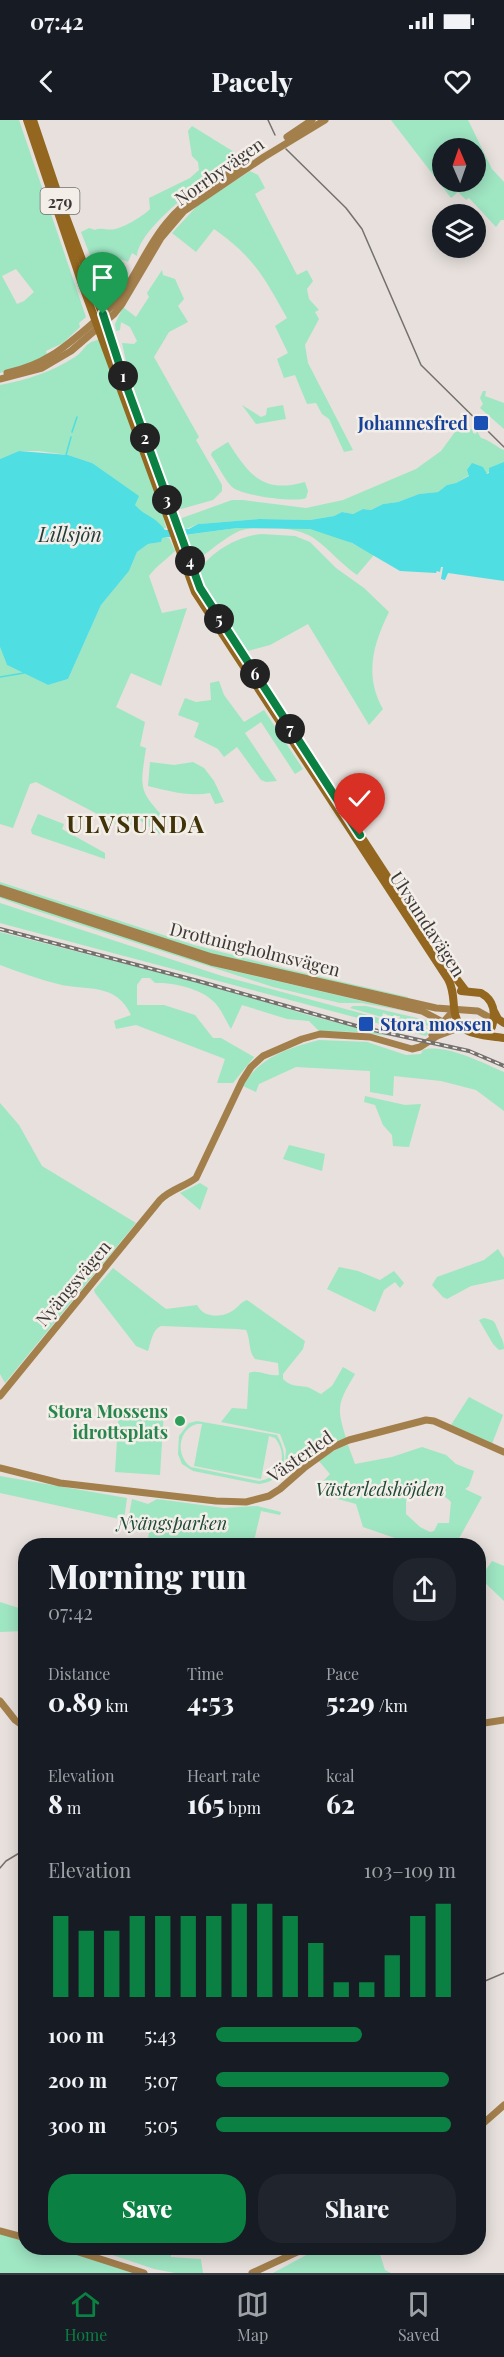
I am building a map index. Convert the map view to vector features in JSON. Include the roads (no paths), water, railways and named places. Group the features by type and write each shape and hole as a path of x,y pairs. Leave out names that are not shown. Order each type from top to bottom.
{"main road":[{"name":"Ulvsundavägen","path":"27,120 199,599 438,963 450,983 454,998"},
{"name":"Ulvsundavägen","path":"33,120 101,321"},
{"name":"Ulvsundavägen","path":"179,540 204,596 434,948 465,990"},
{"path":"465,990 459,992 454,998 454,1010 460,1030 504,1038"},
{"name":"Drottningholmsvägen","path":"465,990 479,992 486,996 498,1019 504,1025"},
{"path":"478,1033 490,1029 494,1020 494,1011"},
{"name":"Drottningholmsvägen","path":"494,1020 504,1025"}],"street":[{"name":"Norrbyvägen","path":"254,160 312,120"},
{"name":"Norrbyvägen","path":"0,377 50,358 101,321 118,300 157,235 177,211 196,195 325,120"},
{"name":"Drottningholmsvägen","path":"0,888 212,957 406,1002 454,1010 478,1011 494,1020"},
{"name":"Drottningholmsvägen","path":"0,893 211,962 422,1011 460,1030"},
{"path":"405,1047 418,1044 434,1034 454,1010"},
{"path":"405,1047 412,1049 420,1047 437,1036 460,1030"},
{"name":"Nyängsvägen","path":"0,1396 170,1190 196,1179 251,1066 263,1056 302,1039 320,1034 370,1037 405,1047"},
{"name":"Västerled","path":"0,1468 60,1483 216,1501 246,1502 269,1496 333,1447 349,1440 426,1420 434,1421 504,1452"},
{"path":"0,1701 18,1722"},
{"path":"486,1723 504,1720"},
{"path":"486,2121 504,2105"},
{"path":"0,2231 18,2236"},
{"path":"88,2255 144,2273"},
{"path":"252,2273 291,2255"}],"water":[{"name":"Lillsjön","path":"19,451 68,455 92,463 139,496 135,505 165,530 189,529 198,524 259,519 310,520 334,516 342,512 353,514 363,509 371,510 383,504 398,502 419,494 438,492 447,485 469,476 467,470 472,463 483,467 487,474 489,468 504,462 504,581 448,573 445,580 441,579 443,567 440,572 436,573 400,571 352,543 310,529 237,528 162,538 161,542 148,544 137,552 129,571 101,605 68,679 48,685 7,665 0,647 0,459"}],"waterway":[{"path":"72,432 77,417"},
{"path":"66,455 71,437"},
{"path":"0,677 24,673"}],"tram line":[{"path":"268,120 275,135"},
{"path":"286,149 346,208 362,229 421,365 504,447"},
{"path":"0,1868 18,1854"},
{"path":"486,1981 504,1973"}],"railway":[{"path":"0,929 198,981 360,1027 469,1051 504,1066"}],"place":[{"name":"Johannesfred","path":"481,423"},
{"name":"Stora mossen","path":"366,1024"},
{"name":"Stora Mossens idrottsplats","path":"180,1421"}],"district":[{"name":"ULVSUNDA","path":"136,823"}],"park label":[{"name":"Västerledshöjden","path":"380,1489"},
{"name":"Nyängsparken","path":"172,1523"}]}
